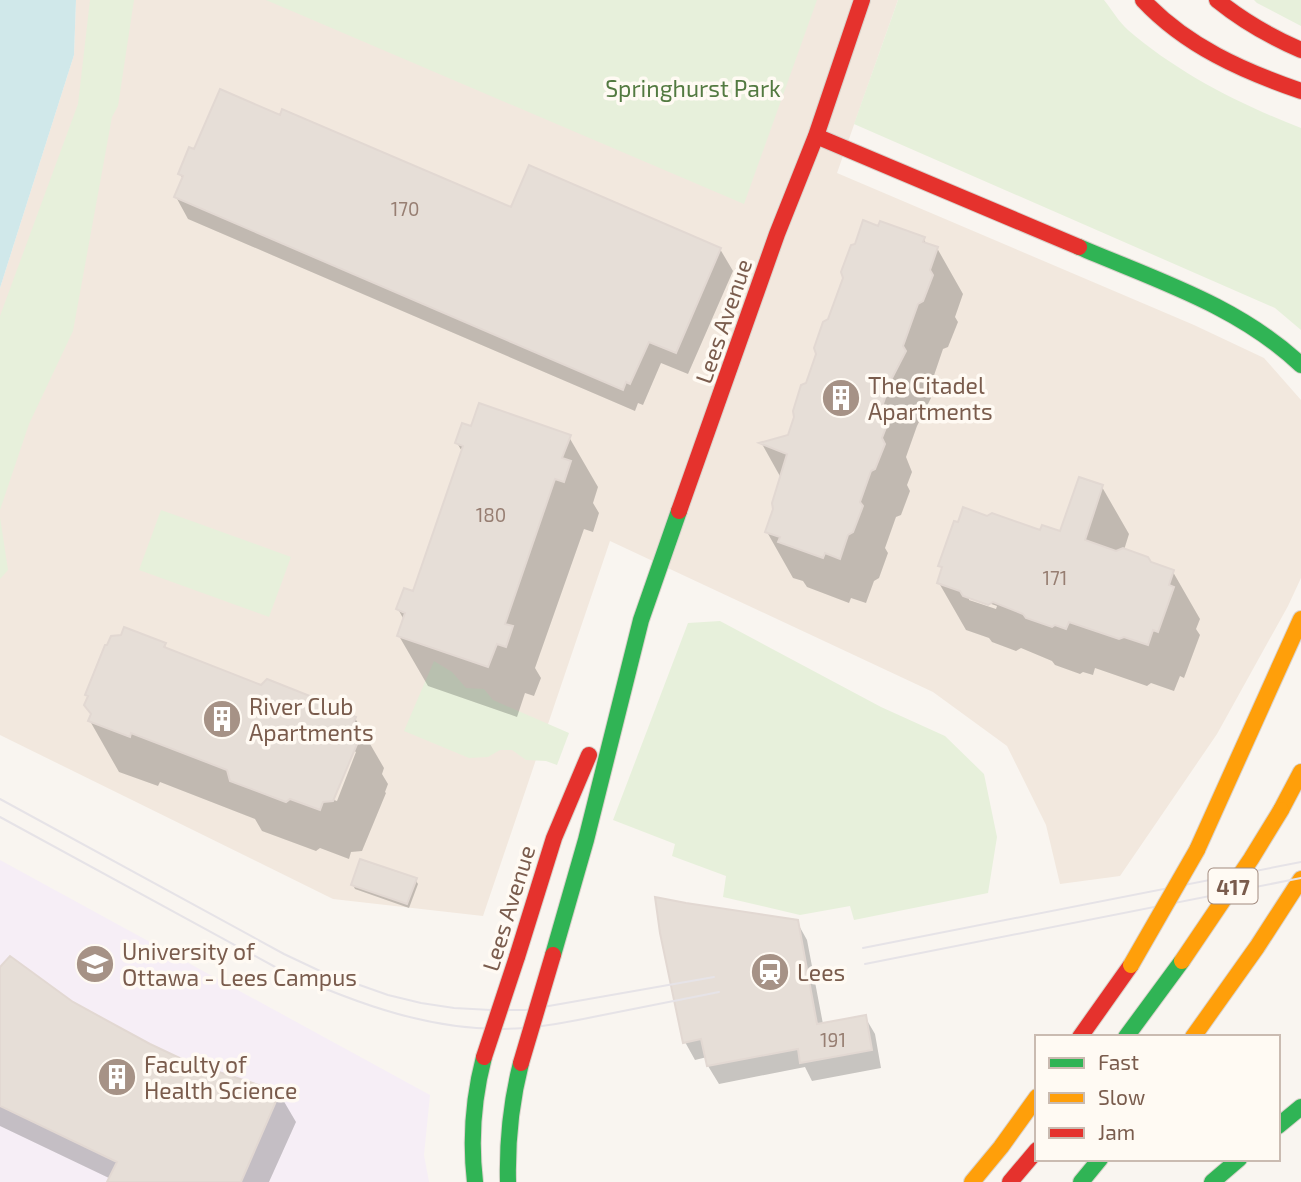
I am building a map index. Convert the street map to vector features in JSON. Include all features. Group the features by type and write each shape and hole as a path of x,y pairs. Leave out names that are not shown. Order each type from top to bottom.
{"main road":[{"name":"Lees Avenue","path":"508,1182 510,1113 516,1081 586,840 641,620 777,237 816,136 862,0"},
{"path":"1143,0 1151,10 1187,38 1268,79 1301,91"},
{"path":"1217,0 1270,36 1301,50"},
{"path":"816,136 1217,306 1264,333 1301,365"},
{"path":"1197,850 1301,619"},
{"name":"Lees Avenue","path":"475,1182 471,1145 478,1077 554,838 630,658"},
{"path":"1081,1035 1131,965 1266,735"},
{"name":"417","path":"1127,1035 1237,881 1301,772"},
{"name":"417","path":"1194,1035 1258,947 1301,879"},
{"path":"972,1182 1035,1100"},
{"path":"1280,1124 1301,1107"},
{"path":"1010,1182 1035,1152"},
{"path":"1081,1182 1098,1161"},
{"path":"1212,1182 1237,1161"}],"shaded area":[{"path":"76,0 898,0 837,173 1194,325 1264,358 1301,400 1301,578 1217,734 1120,876 1060,884 1046,825 1007,746 933,692 610,541 483,916 333,899 0,735 0,288 74,55"},
{"name":"University of Ottawa - Lees Campus","path":"0,860 430,1095 424,1155 429,1182 0,1182"}],"green space":[{"path":"90,0 134,0 118,106 112,117 73,331 29,424 0,510 0,316 78,104"},
{"name":"Springhurst Park","path":"266,0 817,0 744,204"},
{"path":"898,0 1104,0 1128,30 1188,74 1255,109 1301,128 1301,330 1275,308 854,124"},
{"path":"1254,0 1301,0 1301,26 1257,3"},
{"path":"161,510 291,557 269,617 139,570"},
{"path":"0,517 8,570 0,579"},
{"path":"720,621 881,707 945,736 984,774 997,837 988,893 854,920 850,906 800,915 723,897 726,876 672,856 675,844 613,820 688,623"},
{"path":"434,661 452,672 466,688 484,689 493,700 569,733 557,765 546,761 526,760 512,750 500,750 488,757 469,758 404,731"}],"water":[{"path":"0,0 76,0 74,55 0,288"}],"building":[{"path":"220,89 280,115 282,109 511,207 529,165 721,248 676,353 649,342 630,384 626,382 623,390 174,197 183,176 178,174 189,147 194,149"},
{"name":"The Citadel Apartments","path":"863,220 878,226 880,221 925,237 923,242 938,247 930,270 933,275 923,301 918,304 903,346 906,351 891,380 881,410 887,425 882,438 885,444 875,469 871,471 860,502 863,506 853,532 848,535 840,559 825,553 823,558 778,542 780,537 765,532 787,454 759,443 788,435 801,385 806,383 823,322 828,319 843,278 841,272"},
{"path":"479,403 571,435 562,458 571,461 564,482 555,479 505,624 513,626 506,647 497,644 488,667 397,636 405,613 396,609 404,588 413,591 463,446 455,443 462,423 471,426"},
{"path":"1079,477 1103,485 1085,540 1116,551 1123,548 1174,570 1169,585 1174,587 1158,632 1153,630 1148,645 1124,637 1119,639 1069,622 1066,629 1055,625 1052,627 993,602 988,605 963,596 960,591 937,583 942,567 938,566 954,521 958,522 963,507 987,516 992,513 1040,530 1042,525 1060,531"},
{"name":"River Club Apartments","path":"124,627 166,643 164,647 261,685 267,679 356,717 353,724 360,732 358,742 333,801 323,802 320,810 290,799 286,802 230,781 227,770 131,733 130,737 88,721 91,714 84,705 88,696 85,695 105,645 111,636 121,635"},
{"path":"360,859 417,878 407,904 351,885"},
{"path":"655,897 798,920 817,1024 866,1015 872,1050 800,1063 798,1049 707,1066 701,1039 683,1043"},
{"name":"Faculty of Health Science","path":"10,956 73,1002 150,1044 188,1062 280,1092 241,1182 107,1182 117,1162 0,1106 0,967"}],"tram line":[{"path":"0,799 284,954 320,971 388,995 454,1008 526,1010 714,977"},
{"path":"0,817 277,968 336,993 397,1014 460,1026 524,1028 719,992"},
{"path":"863,948 1301,862"},
{"path":"865,964 1301,878"}],"traffic: fast":[{"path":"1079,247 1224,310 1277,344 1301,365"},
{"path":"553,955 586,840 641,620 679,511"},
{"path":"1127,1035 1182,961"},
{"path":"475,1182 474,1119 484,1057"},
{"path":"508,1182 510,1122 521,1063"},
{"path":"1280,1124 1301,1107"},
{"path":"1081,1182 1098,1161"},
{"path":"1212,1182 1237,1161"}],"traffic: slow":[{"path":"1197,850 1301,619"},
{"path":"1281,810 1301,772"},
{"path":"1182,961 1281,810"},
{"path":"1131,965 1197,850"},
{"path":"1194,1035 1301,879"},
{"path":"972,1182 1035,1100"}],"traffic: jam":[{"path":"679,511 777,234 816,136 862,0"},
{"path":"1143,0 1178,31 1216,55 1301,91"},
{"path":"1217,0 1258,28 1301,50"},
{"path":"816,136 1079,247"},
{"path":"517,957 554,838 589,755"},
{"path":"521,1063 553,955"},
{"path":"484,1057 517,957"},
{"path":"1081,1035 1131,965"},
{"path":"1010,1182 1035,1152"}],"place":[{"name":"The Citadel Apartments","path":"841,398"},
{"name":"River Club Apartments","path":"222,719"},
{"name":"University of Ottawa - Lees Campus","path":"95,964"},
{"name":"Lees","path":"770,972"},
{"name":"Faculty of Health Science","path":"117,1077"}]}
